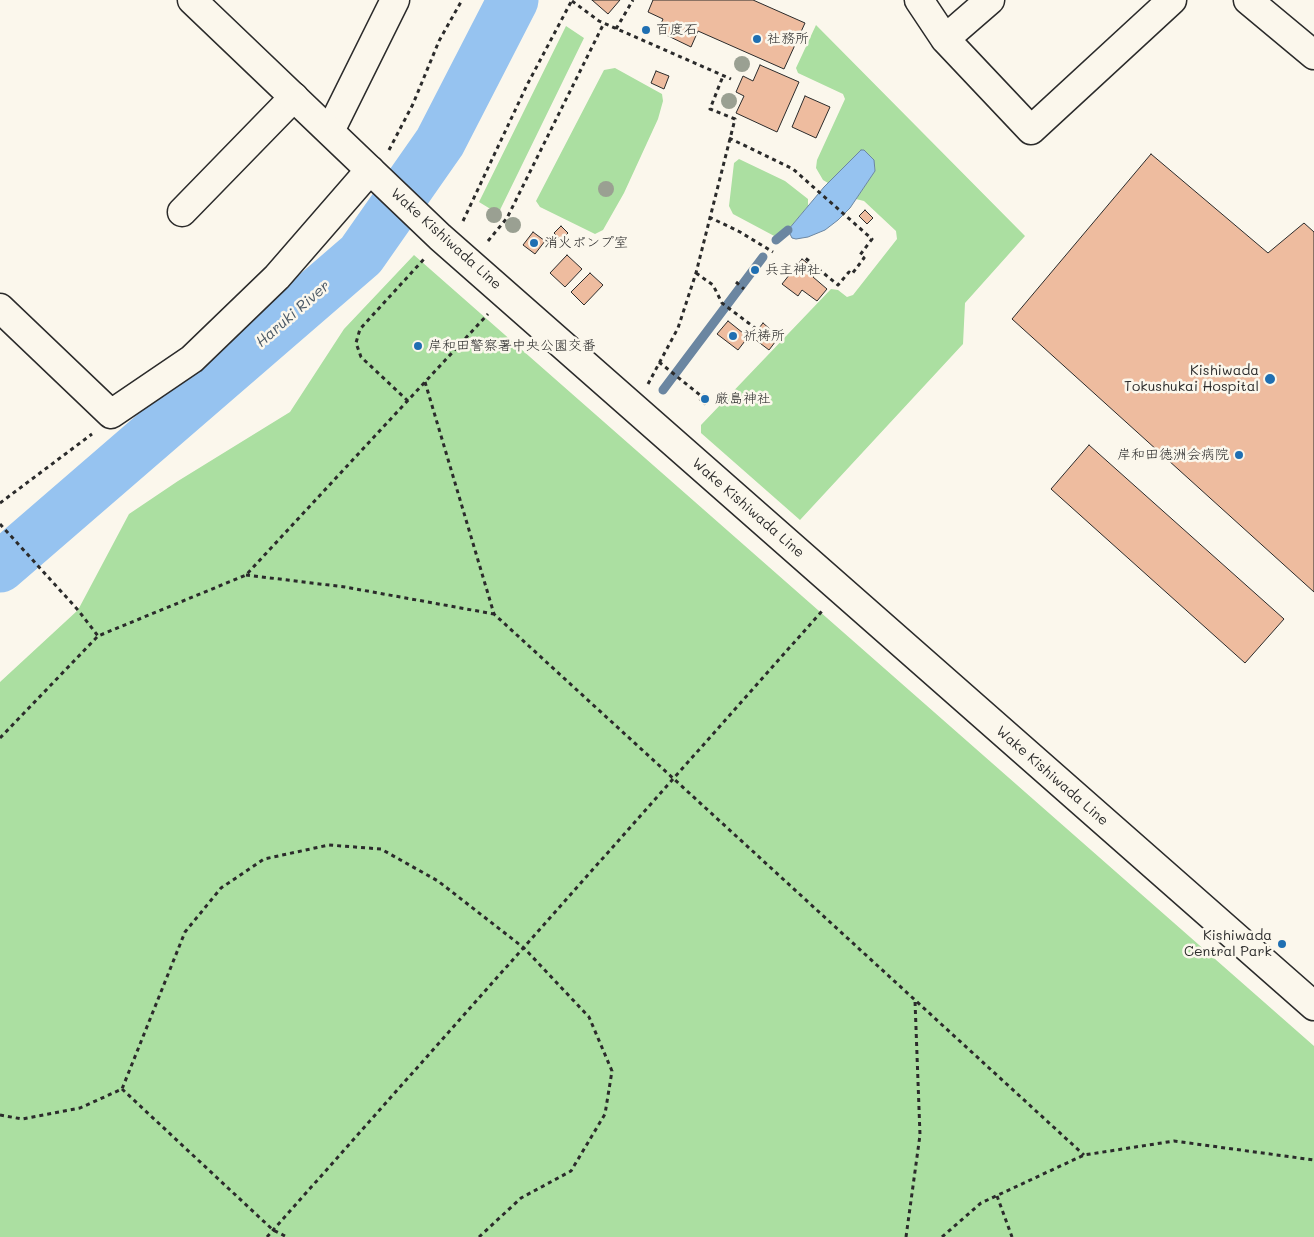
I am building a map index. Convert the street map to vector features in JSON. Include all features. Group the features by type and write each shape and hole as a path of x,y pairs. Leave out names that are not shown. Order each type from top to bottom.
{"main road":[{"name":"Wake Kishiwada Line","path":"192,0 374,173 435,245 1314,1006"},
{"path":"330,132 396,0"},
{"path":"919,0 944,40 1031,130 1172,0"},
{"path":"944,40 990,0"},
{"path":"1248,0 1314,55"},
{"path":"182,212 294,97"},
{"path":"0,308 111,414 192,360 277,277 374,173"}],"path":[{"path":"374,173 389,150 413,104 439,41 462,0"},
{"path":"616,29 633,0"},
{"path":"463,218 526,85 572,1 616,29 730,79"},
{"path":"487,242 507,218 604,23"},
{"path":"647,386 678,328 696,273 735,119 710,109 723,76"},
{"path":"729,138 793,169 872,239 860,254 864,258 852,274 849,272 838,285 804,257"},
{"path":"709,217 740,232 773,252"},
{"path":"408,400 361,357 356,343 360,329 435,245"},
{"path":"696,273 714,285 722,303 755,328"},
{"path":"736,282 744,289"},
{"path":"0,738 98,636 246,575 490,312"},
{"path":"737,320 740,316"},
{"path":"660,362 700,395"},
{"path":"425,382 494,614 1084,1155"},
{"path":"0,503 101,428 111,414"},
{"path":"0,524 56,588 78,610 98,636"},
{"path":"246,575 345,587 494,614"},
{"path":"267,1237 825,608"},
{"path":"0,1115 22,1119 80,1108 122,1089 186,932 221,888 264,859 329,845 381,849 438,881 524,948 589,1017 612,1071 606,1114 571,1171 521,1198 480,1237"},
{"path":"906,1237 920,1135 915,1000"},
{"path":"122,1089 273,1230 287,1237"},
{"path":"942,1237 980,1203 1084,1155 1174,1141 1314,1160"},
{"path":"997,1196 1012,1237"}],"green space":[{"path":"816,25 1025,236 965,303 963,344 800,520 701,433 701,425 831,289 838,290 847,297 853,295 897,239 896,231 864,201 856,199 875,171 875,167 861,150 828,183 823,180 816,168 817,160 845,99 843,94 798,73 796,68"},
{"path":"566,26 584,38 497,213 479,202"},
{"path":"615,68 662,94 663,101 658,119 624,193 603,230 595,234 540,207 536,201 604,70"},
{"path":"739,159 785,181 808,199 808,206 788,230 778,238 733,214 729,206 734,163"},
{"path":"414,255 1314,1046 1314,1237 0,1237 0,682 78,610 129,514 178,481 290,412 344,329"}],"water":[{"path":"861,150 864,150 874,160 875,171 850,208 825,230 808,237 792,238 788,230 824,187"}],"building":[{"path":"592,0 620,0 608,14"},
{"name":"社務所","path":"653,0 753,0 805,23 784,69 698,31 691,47 658,31 663,19 648,12"},
{"path":"760,65 799,82 777,132 736,113 744,96 736,92 743,76 753,81"},
{"path":"656,71 669,76 664,89 651,83"},
{"path":"805,96 830,107 816,138 792,127"},
{"name":"岸和田徳洲会病院","path":"1151,154 1268,253 1304,223 1314,232 1314,592 1012,319"},
{"path":"865,210 873,218 867,224 859,216"},
{"path":"561,226 568,233 561,240 554,233"},
{"name":"消火ポンプ室","path":"533,232 545,241 535,254 523,245"},
{"path":"567,255 582,269 565,287 550,273"},
{"path":"802,259 818,271 813,277 827,289 817,301 802,290 798,296 782,284"},
{"path":"590,273 603,285 584,305 571,292"},
{"name":"祈祷所","path":"728,321 748,337 738,350 717,334"},
{"path":"763,323 779,337 769,350 752,337"},
{"name":"厳島神社","path":"704,394 710,399 705,405 699,400"},
{"path":"1089,445 1284,619 1245,663 1051,489"}],"waterway":[{"name":"Haruki River","path":"0,567 361,255 440,142 513,0"},
{"path":"776,240 788,230"},
{"path":"663,390 763,257"}],"place":[{"name":"百度石","path":"646,30"},
{"name":"社務所","path":"757,39"},
{"name":"消火ポンプ室","path":"534,243"},
{"name":"兵主神社","path":"755,270"},
{"name":"祈祷所","path":"733,336"},
{"name":"岸和田警察署中央公園交番","path":"418,346"},
{"name":"Kishiwada Tokushukai Hospital","path":"1270,379"},
{"name":"厳島神社","path":"705,399"},
{"name":"岸和田徳洲会病院","path":"1239,455"},
{"name":"Kishiwada Central Park","path":"1282,944"}]}
